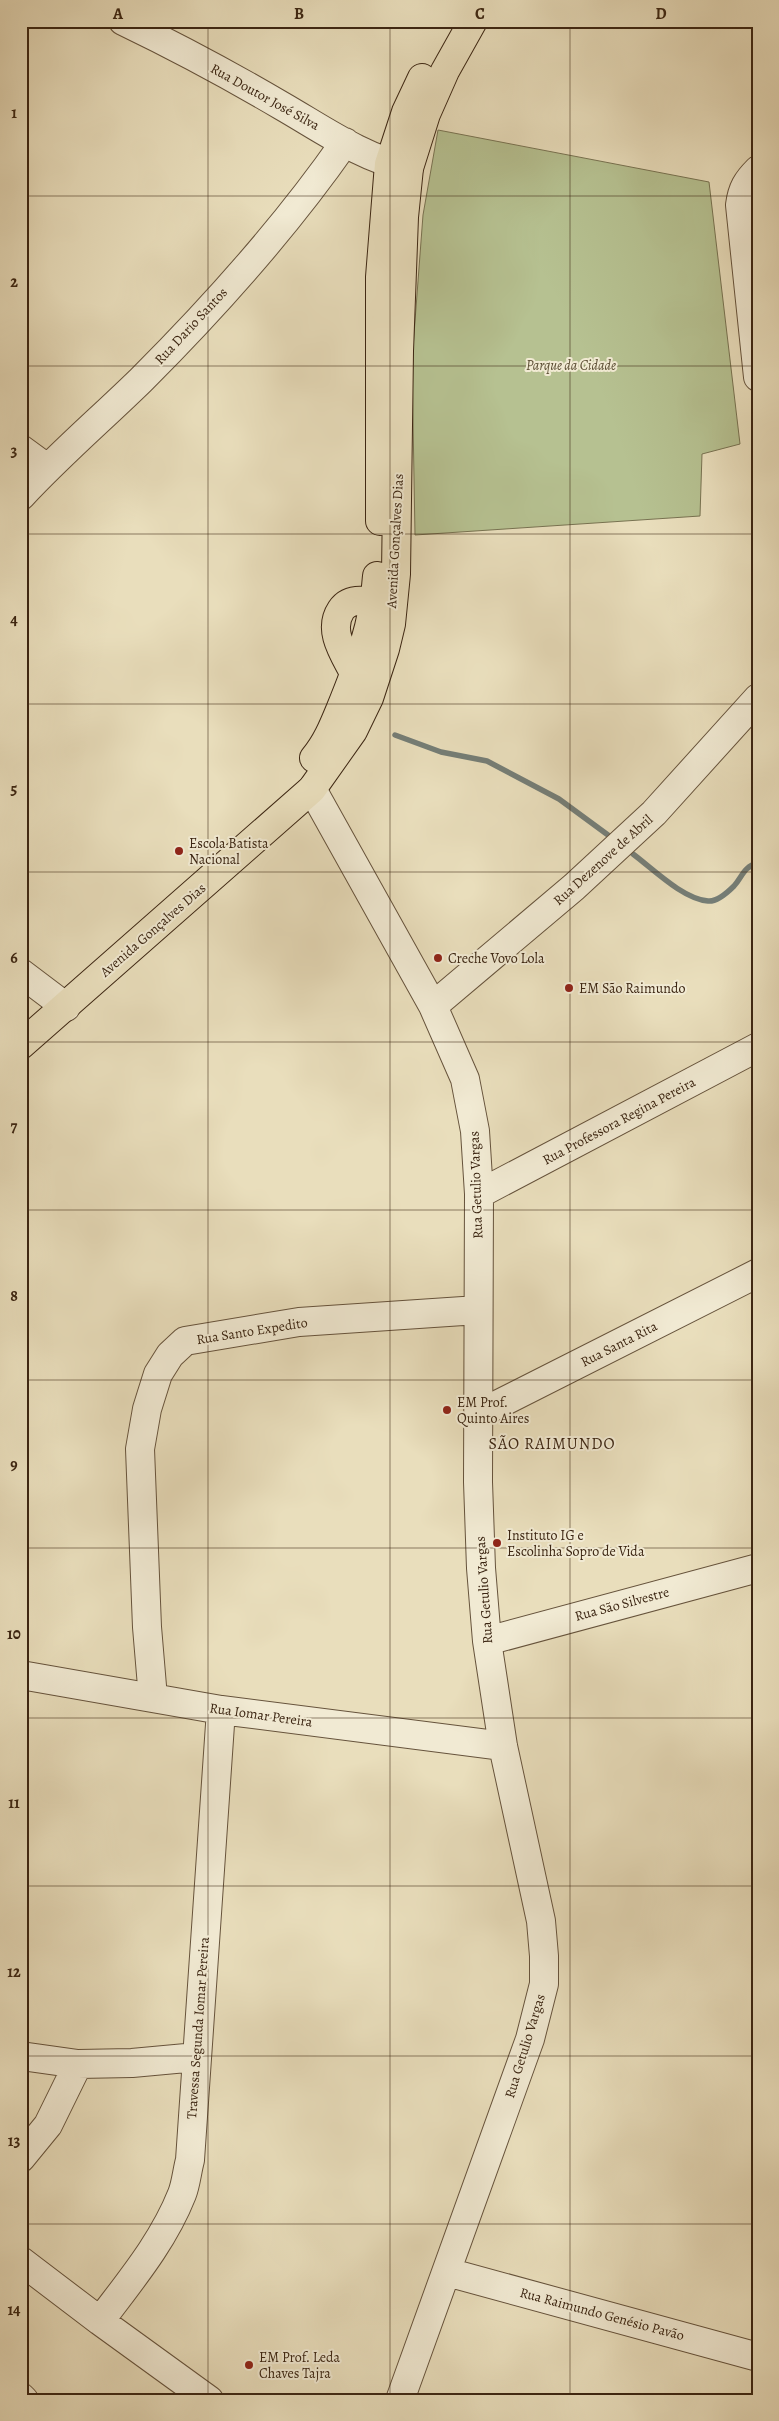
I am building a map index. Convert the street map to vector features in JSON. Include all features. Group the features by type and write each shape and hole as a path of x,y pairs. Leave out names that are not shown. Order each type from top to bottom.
{"main road":[{"name":"Avenida Gonçalves Dias","path":"374,608 380,542 380,277 406,112 452,21"},
{"name":"Avenida Gonçalves Dias","path":"21,1045 60,1001 300,775 318,754 338,713 364,680 391,624 396,574 399,351 404,217 399,166 445,71 473,21"},
{"path":"365,601 380,615 383,625 364,680 336,636 336,621 343,607 350,602 365,601"},
{"name":"Avenida Gonçalves Dias","path":"21,1025 60,1001 312,789 353,731 364,680"},
{"path":"312,789 310,780 312,771 332,738 338,713"}],"street":[{"name":"Rua Doutor José Silva","path":"124,21 276,102 345,142 399,166"},
{"name":"Rua Dario Santos","path":"21,496 46,468 139,381 203,317 310,191 345,142"},
{"path":"758,170 747,181 742,191 740,205 758,377"},
{"path":"21,449 46,468"},
{"name":"Rua Dezenove de Abril","path":"432,1006 574,887 654,813 758,698"},
{"name":"Rua Getulio Vargas","path":"312,789 432,1006 464,1079 475,1131 479,1194 478,1482 487,1641 503,1746 541,1921 544,1984 530,2039 400,2400"},
{"path":"21,973 60,1001"},
{"name":"Rua Professora Regina Pereira","path":"479,1194 755,1054"},
{"name":"Rua Santa Rita","path":"479,1414 758,1274"},
{"name":"Rua Santo Expedito","path":"153,1698 147,1627 140,1449 147,1410 158,1374 170,1355 185,1341 299,1322 478,1310"},
{"name":"Rua São Silvestre","path":"487,1641 758,1568"},
{"name":"Rua Iomar Pereira","path":"21,1675 221,1710 503,1746"},
{"name":"Travessa Segunda Iomar Pereira","path":"100,2321 149,2255 168,2224 182,2192 190,2160 221,1710"},
{"path":"21,2056 78,2064 132,2063 197,2056"},
{"path":"21,2158 48,2125 78,2064"},
{"path":"21,2261 209,2400"},
{"name":"Rua Raimundo Genésio Pavão","path":"447,2272 758,2357"},
{"path":"21,2397 24,2400"}],"green space":[{"name":"Parque da Cidade","path":"438,130 709,182 740,444 702,454 700,516 415,535 412,361 423,215"}],"waterway":[{"path":"395,735 441,752 487,761 559,799 608,835"},
{"path":"633,854 679,889 698,899 708,901 715,900 726,894 746,869 758,863"}],"place":[{"name":"Escola Batista Nacional","path":"179,851"},
{"name":"Creche Vovo Lola","path":"438,958"},
{"name":"EM São Raimundo","path":"569,988"},
{"name":"EM Prof. Quinto Aires","path":"447,1410"},
{"name":"Instituto IG e Escolinha Sopro de Vida","path":"497,1543"},
{"name":"EM Prof. Leda Chaves Tajra","path":"249,2365"}],"district":[{"name":"SÃO RAIMUNDO","path":"552,1444"}]}
